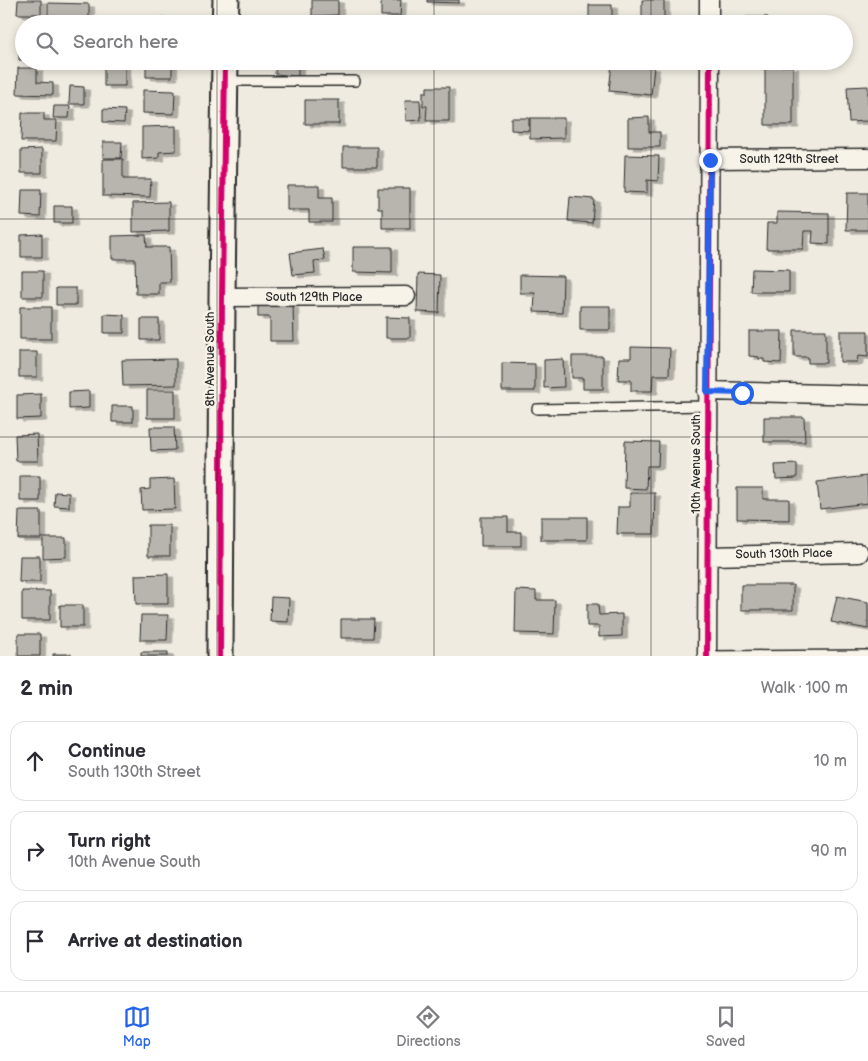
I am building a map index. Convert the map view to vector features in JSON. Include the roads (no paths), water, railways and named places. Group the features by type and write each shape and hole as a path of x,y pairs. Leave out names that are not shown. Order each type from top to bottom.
{"street":[{"path":"225,15 226,0"},
{"path":"710,0 710,15"},
{"name":"10th Avenue South","path":"707,656 710,70"},
{"name":"8th Avenue South","path":"220,656 225,71"},
{"name":"South 129th Street","path":"710,160 868,158"},
{"name":"South 129th Place","path":"222,297 406,296"},
{"path":"707,399 868,395"},
{"name":"South 130th Place","path":"708,556 859,553"}],"lane":[{"path":"225,71 354,81"},
{"path":"537,409 707,399"},
{"path":"707,656 868,655"}]}
